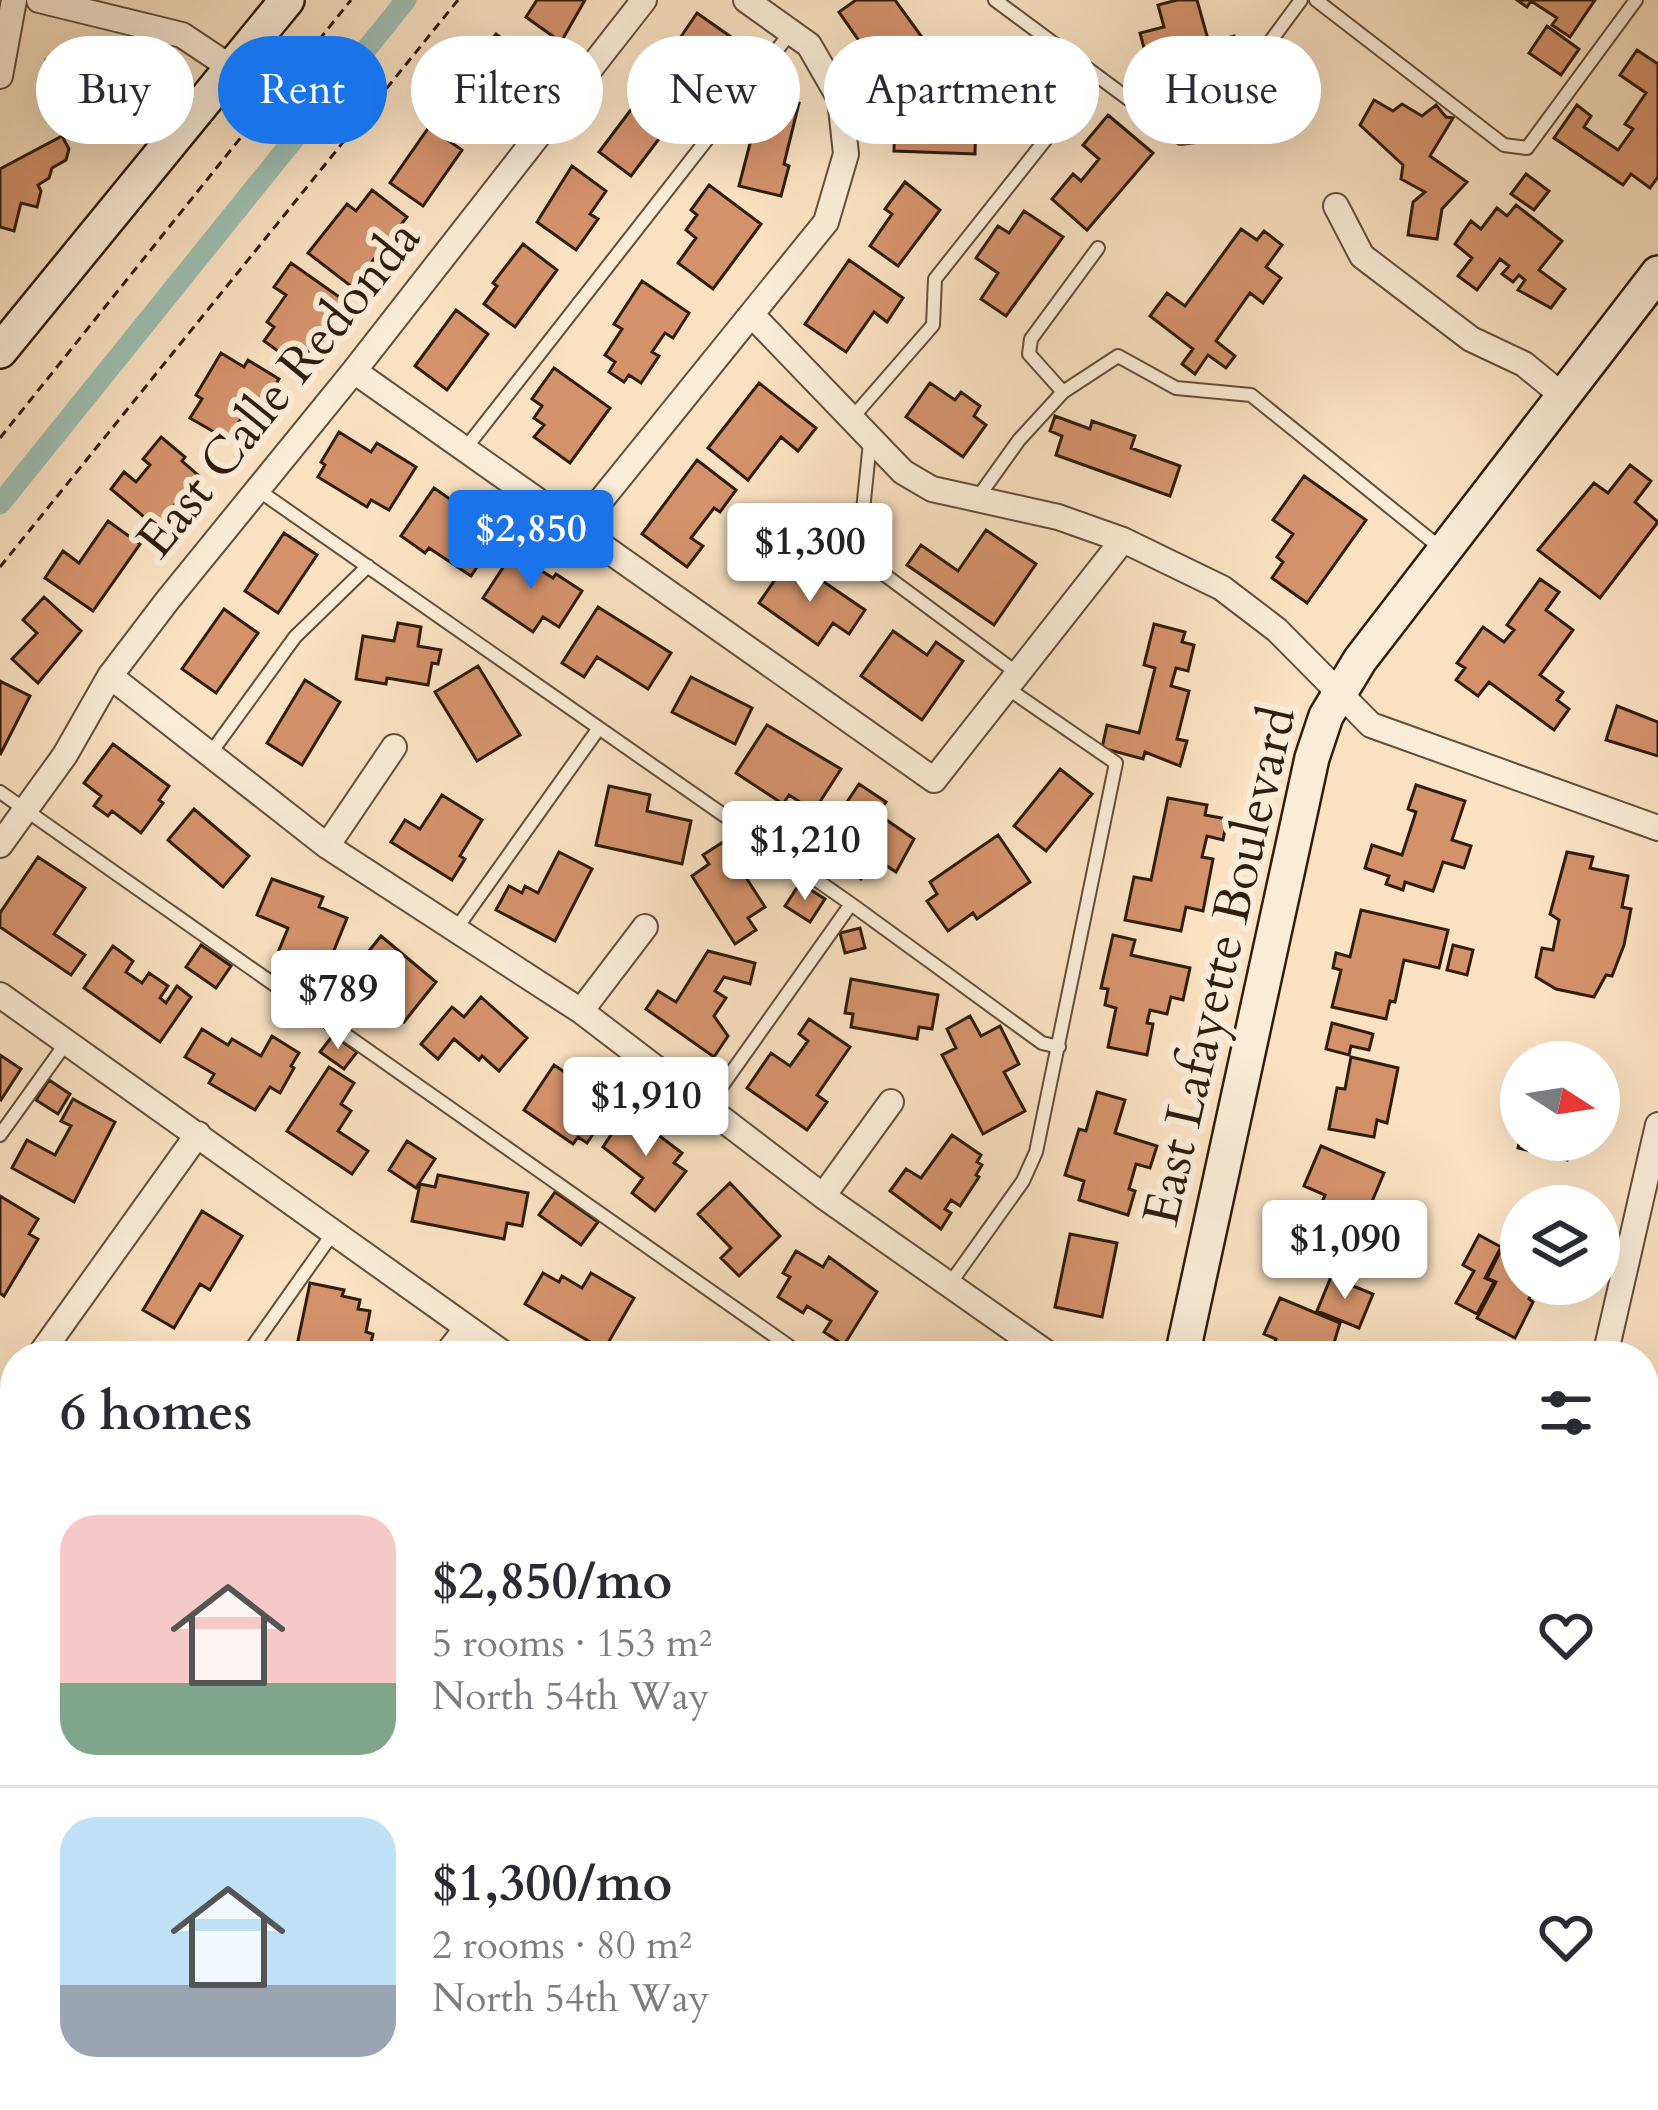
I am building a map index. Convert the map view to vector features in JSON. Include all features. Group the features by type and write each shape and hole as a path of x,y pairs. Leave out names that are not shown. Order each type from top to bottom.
{"street":[{"path":"0,76 14,0"},
{"path":"39,0 182,35 218,59"},
{"path":"259,36 287,0"},
{"name":"East Calle Redonda","path":"0,845 65,754 110,676 644,0"},
{"path":"577,530 826,222 846,154 840,99 809,45 746,0"},
{"path":"0,351 218,87"},
{"path":"1336,206 1362,256 1471,339 1524,364 1563,396"},
{"name":"East Lafayette Boulevard","path":"1185,1341 1312,758 1338,694 1658,273"},
{"path":"752,315 903,472 932,489 1058,517 1123,540 1222,588 1277,630 1371,725 1658,828"},
{"path":"354,370 934,779 1123,540"},
{"path":"110,676 328,846 581,1011 823,1196 1029,1341"},
{"path":"328,846 394,747"},
{"path":"581,1011 645,927"},
{"path":"0,994 484,1341"},
{"path":"823,1196 891,1102"},
{"path":"1608,1341 1658,1125"},
{"path":"50,1341 199,1134"},
{"path":"457,1341 466,1329"}],"lane":[{"path":"994,0 1042,36"},
{"path":"1099,78 1181,138 1195,136 1208,126 1301,0"},
{"path":"1316,0 1504,145 1527,148 1636,0"},
{"path":"465,450 791,32"},
{"path":"852,418 933,326 935,279 1042,144"},
{"path":"1063,392 1029,354 1031,339 1098,248"},
{"path":"975,501 1019,440 1063,392 1118,356 1176,388 1251,395 1444,551"},
{"path":"870,437 862,558 1116,763 1036,1152 1023,1181 949,1286"},
{"path":"257,490 1042,1042 1059,1047"},
{"path":"210,754 295,638 368,566"},
{"path":"456,929 599,728"},
{"path":"0,792 781,1341"},
{"path":"707,1107 851,904"},
{"path":"0,1135 67,1042"},
{"path":"257,1341 333,1232"}],"path":[{"path":"321,36 351,0"},
{"path":"0,567 458,0"},
{"path":"0,438 235,144"}],"building":[{"path":"537,0 585,0 564,36 553,36 526,17"},
{"path":"856,0 895,0 921,36 856,36 839,12"},
{"path":"1197,0 1207,36 1141,36 1164,27 1158,5"},
{"path":"1517,0 1595,0 1570,37 1552,25 1557,18 1531,1 1527,7"},
{"path":"697,13 730,36 681,36"},
{"path":"1547,26 1579,49 1561,75 1529,53"},
{"path":"1637,50 1658,64 1658,177 1650,188 1631,174 1623,185 1554,138 1577,105 1591,116 1584,127 1618,150 1633,129 1625,124 1646,93 1620,75"},
{"path":"1374,100 1393,111 1402,104 1422,116 1436,105 1453,118 1430,156 1467,182 1442,209 1437,239 1408,235 1413,202 1425,192 1401,179 1403,165 1360,125"},
{"path":"627,115 627,144 655,144 631,176 599,152"},
{"path":"1108,115 1123,128 1123,144 1142,144 1153,153 1087,230 1052,199 1073,174 1081,181 1099,159 1083,145 1099,144 1099,126"},
{"path":"47,144 66,144 69,149 66,160 38,185 37,207 21,203 14,231 0,227 0,169"},
{"path":"417,144 453,144 462,150 423,206 390,183"},
{"path":"750,144 789,144 781,196 739,186"},
{"path":"894,144 975,144 975,154 894,151"},
{"path":"572,166 606,191 590,214 598,219 576,250 537,222"},
{"path":"1526,174 1549,191 1534,210 1511,194"},
{"path":"905,182 940,210 898,266 870,246 892,214 885,209"},
{"path":"709,185 761,224 713,289 678,263 696,238 686,230 697,215 691,210"},
{"path":"372,190 407,217 352,287 308,253 347,204 356,211"},
{"path":"1516,205 1562,241 1539,270 1565,289 1551,308 1518,290 1525,280 1519,275 1513,282 1502,274 1509,266 1500,259 1477,290 1458,276 1472,258 1455,244 1471,221 1481,229 1497,208 1507,216"},
{"path":"1024,211 1063,237 1006,316 981,299 998,273 976,258 998,226 1009,233"},
{"path":"1241,229 1257,240 1264,231 1282,245 1266,267 1281,278 1263,303 1250,293 1216,341 1235,356 1226,368 1208,355 1195,374 1182,364 1193,349 1150,316 1167,293 1185,306"},
{"path":"523,244 557,270 515,327 484,304 497,286 493,283"},
{"path":"849,260 903,298 887,322 874,312 846,352 805,324"},
{"path":"291,263 342,299 299,366 264,341 274,327 267,322 286,295 274,287"},
{"path":"642,281 689,313 673,338 665,333 652,352 659,356 641,383 629,375 624,382 609,372 615,362 605,355 622,329 614,324"},
{"path":"456,310 488,334 447,390 415,366"},
{"path":"221,353 244,367 248,360 279,379 260,410 246,401 240,410 245,412 228,440 190,418 202,399 196,395"},
{"path":"554,368 610,408 570,463 534,437 544,425 534,418 542,406 532,399"},
{"path":"759,383 816,428 798,451 781,437 748,480 708,448"},
{"path":"930,383 955,400 961,392 980,406 974,416 986,425 963,457 906,417"},
{"path":"1055,416 1090,429 1092,421 1135,436 1131,448 1180,466 1170,496 1056,455 1062,436 1050,431"},
{"path":"339,432 371,452 377,443 416,467 389,510 371,500 367,507 318,477 325,465 321,462"},
{"path":"161,437 199,476 156,527 111,489 124,472 136,482 150,465 143,459"},
{"path":"697,460 736,490 720,512 714,508 691,538 703,546 687,567 642,534"},
{"path":"1630,465 1651,481 1635,502 1658,522 1600,598 1538,550 1594,483 1608,493"},
{"path":"1304,476 1366,520 1307,603 1272,578 1283,562 1277,557 1293,534 1273,520"},
{"path":"434,488 503,529 471,576 401,536"},
{"path":"108,521 140,544 93,611 45,578 63,551 79,563"},
{"path":"986,530 1036,564 994,625 907,565 921,545 958,571"},
{"path":"284,533 317,555 278,613 245,591"},
{"path":"517,546 541,562 537,568 582,591 559,627 543,617 533,632 483,598"},
{"path":"783,568 798,579 805,569 865,610 849,634 833,623 818,645 759,603"},
{"path":"1540,579 1559,592 1546,610 1573,630 1540,675 1563,692 1557,700 1569,709 1554,730 1489,682 1478,696 1456,680 1465,668 1457,663 1483,627 1504,642 1514,630 1507,625"},
{"path":"44,597 81,631 38,683 12,659 37,633 23,620"},
{"path":"598,607 671,653 648,689 597,657 584,677 562,663"},
{"path":"224,609 258,633 216,693 182,669"},
{"path":"398,623 421,627 418,646 441,650 438,664 432,663 428,685 356,679 363,636 394,641"},
{"path":"1154,624 1185,632 1182,642 1194,645 1188,671 1176,668 1171,686 1189,691 1177,739 1187,741 1180,766 1145,752 1143,759 1102,748 1107,725 1139,733 1155,668 1144,665"},
{"path":"893,631 927,655 936,642 963,661 922,720 861,676"},
{"path":"478,666 520,735 477,761 435,692"},
{"path":"691,677 752,708 735,744 672,712"},
{"path":"305,680 340,702 302,765 267,743"},
{"path":"0,681 30,696 0,755"},
{"path":"1617,706 1658,722 1658,756 1606,740"},
{"path":"767,725 841,769 814,811 789,795 783,804 736,773"},
{"path":"113,744 169,786 141,833 112,811 108,816 94,806 101,796 84,783"},
{"path":"1060,769 1092,794 1046,851 1014,826"},
{"path":"859,784 886,802 878,814 914,839 896,872 875,858 861,879 842,866 851,853 836,843 829,852 818,845"},
{"path":"1416,785 1465,801 1452,840 1471,846 1464,868 1443,862 1433,891 1405,882 1403,890 1386,884 1389,876 1365,868 1372,845 1402,855 1416,812 1408,809"},
{"path":"609,786 650,795 647,811 691,821 682,864 596,845"},
{"path":"442,795 482,820 452,880 391,842 405,820 420,829"},
{"path":"1168,798 1207,805 1205,815 1227,819 1223,840 1207,836 1202,857 1213,859 1203,911 1186,907 1181,931 1125,920 1134,877 1151,880"},
{"path":"194,809 249,856 223,887 168,840"},
{"path":"998,835 1030,882 977,919 973,913 948,931 927,901 937,894 930,882"},
{"path":"723,842 765,907 748,918 756,930 735,944 692,876 709,864 703,855"},
{"path":"559,852 592,869 555,941 496,910 509,886 522,893 525,886 538,893"},
{"path":"1567,852 1593,857 1590,868 1628,876 1622,907 1631,909 1624,945 1612,976 1606,975 1594,997 1556,989 1536,977 1542,948 1553,950 1559,920 1550,914"},
{"path":"38,857 85,888 54,934 85,955 71,975 0,927 0,913"},
{"path":"272,879 323,897 319,907 347,918 326,970 279,950 288,928 257,915"},
{"path":"800,883 825,899 810,922 785,906"},
{"path":"1361,910 1448,930 1439,968 1404,960 1395,1002 1390,1001 1386,1019 1332,1007 1341,970 1333,968 1336,953 1350,957"},
{"path":"860,928 865,948 845,953 840,933"},
{"path":"1113,935 1135,940 1131,955 1190,968 1183,1000 1171,997 1167,1014 1150,1010 1147,1023 1153,1024 1147,1055 1108,1047 1116,1008 1105,1005 1108,989 1101,988"},
{"path":"381,936 436,982 404,1022 361,986 368,977 356,967"},
{"path":"201,945 231,966 216,988 186,967"},
{"path":"1453,945 1473,950 1467,975 1447,970"},
{"path":"113,946 133,961 126,972 142,983 149,973 168,986 160,998 166,1003 177,986 191,997 160,1042 84,988"},
{"path":"708,951 755,963 750,984 724,977 715,991 726,998 714,1016 728,1036 714,1057 646,1009 658,991 676,1002"},
{"path":"332,969 357,984 340,1011 316,996"},
{"path":"851,979 938,995 932,1029 919,1027 917,1039 851,1027 853,1014 845,1013"},
{"path":"481,997 527,1038 499,1071 454,1039 438,1059 421,1044 452,1007 464,1017"},
{"path":"970,1016 981,1036 1000,1026 1019,1064 1004,1072 1025,1111 983,1134 942,1055 956,1048 947,1029"},
{"path":"809,1019 850,1047 817,1095 827,1102 807,1130 747,1088 771,1053 790,1066 808,1041 799,1034"},
{"path":"1332,1023 1373,1034 1369,1050 1351,1046 1349,1055 1326,1049"},
{"path":"202,1029 228,1045 232,1039 261,1056 272,1036 299,1053 280,1093 270,1087 255,1110 209,1083 214,1074 185,1057"},
{"path":"333,1035 357,1052 344,1069 320,1052"},
{"path":"0,1055 21,1069 1,1100 0,1099"},
{"path":"1351,1057 1398,1068 1387,1123 1377,1120 1374,1137 1329,1129 1337,1088 1345,1089"},
{"path":"554,1065 610,1109 587,1143 578,1137 573,1144 524,1110"},
{"path":"329,1067 354,1083 341,1104 351,1111 338,1131 368,1151 352,1174 287,1131"},
{"path":"49,1080 70,1094 58,1114 36,1100"},
{"path":"1097,1092 1125,1100 1115,1133 1157,1146 1150,1168 1136,1164 1128,1215 1079,1200 1084,1181 1065,1175 1079,1129 1086,1131"},
{"path":"73,1099 115,1122 74,1202 12,1168 27,1140 55,1155 71,1126 61,1121"},
{"path":"627,1111 682,1153 674,1163 686,1171 655,1211 632,1193 643,1178 603,1147"},
{"path":"952,1135 981,1155 977,1162 982,1165 960,1206 951,1200 945,1209 951,1213 941,1229 890,1191 906,1169 921,1178"},
{"path":"407,1141 435,1159 416,1188 389,1170"},
{"path":"1321,1146 1384,1173 1360,1230 1366,1233 1357,1255 1292,1226 1302,1202 1319,1209 1325,1195 1304,1186"},
{"path":"438,1175 528,1193 522,1226 507,1223 504,1239 412,1221 420,1184 435,1187"},
{"path":"730,1183 780,1236 739,1276 721,1258 731,1248 698,1214"},
{"path":"555,1192 598,1222 581,1245 539,1215"},
{"path":"0,1196 38,1219 29,1234 38,1239 4,1296 0,1293"},
{"path":"202,1211 242,1236 210,1290 200,1284 174,1328 143,1310"},
{"path":"1070,1234 1117,1243 1102,1317 1055,1307"},
{"path":"1479,1235 1500,1246 1485,1278 1494,1282 1477,1314 1456,1303 1474,1271 1463,1265"},
{"path":"796,1251 823,1267 829,1257 877,1292 846,1341 838,1341 824,1332 831,1321 807,1306 803,1313 778,1297 790,1277 783,1273"},
{"path":"1500,1252 1500,1305 1532,1305 1515,1338 1477,1318 1496,1282 1487,1278"},
{"path":"543,1273 559,1282 562,1276 582,1288 591,1273 634,1298 609,1341 589,1341 525,1304"},
{"path":"1331,1277 1373,1294 1359,1328 1317,1311"},
{"path":"310,1283 344,1290 342,1296 360,1300 358,1309 370,1311 366,1332 373,1334 371,1341 298,1341"},
{"path":"1280,1298 1340,1323 1335,1341 1275,1341 1264,1334"}],"waterway":[{"path":"0,504 406,0"}]}
